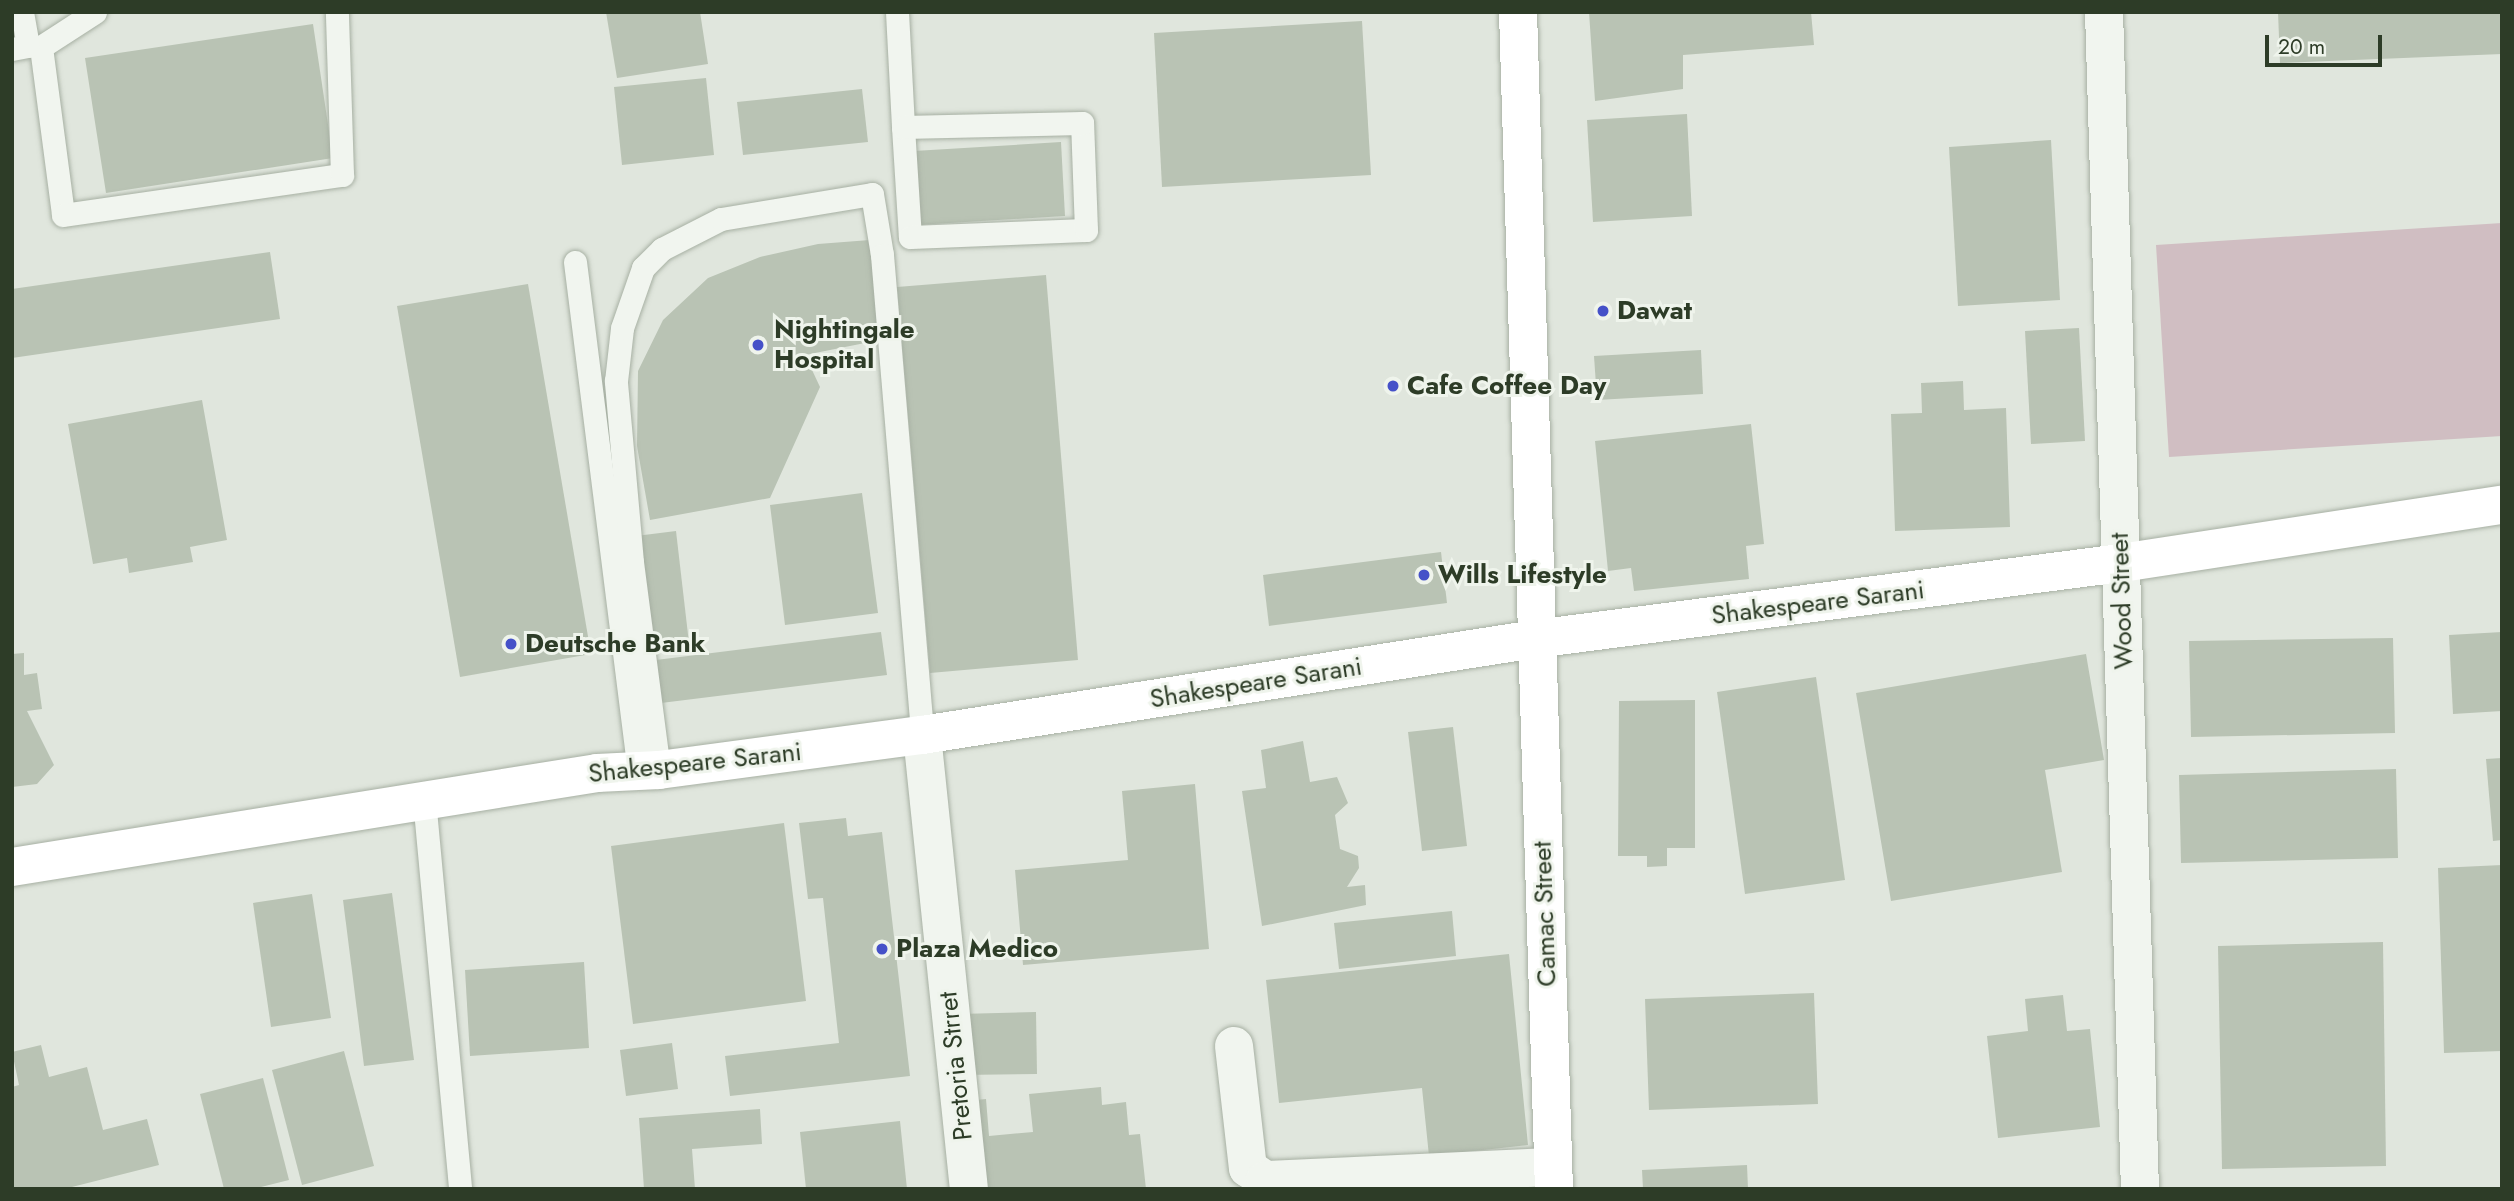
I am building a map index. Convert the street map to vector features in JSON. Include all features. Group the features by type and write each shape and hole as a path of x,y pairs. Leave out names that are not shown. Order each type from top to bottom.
{"main road":[{"name":"Camac Street","path":"1518,12 1535,639 1554,1178"},
{"name":"Shakespeare Sarani","path":"12,867 597,773 649,771 922,735 1535,639 2121,564 2502,505"}],"street":[{"name":"Wood Street","path":"2104,12 2140,1189"},
{"name":"Pretoria Strret","path":"922,735 969,1189"},
{"path":"1234,1046 1248,1168 1265,1180 1554,1178"}],"lane":[{"path":"12,49 28,46 22,12"},
{"path":"95,12 41,47 63,215 342,175 337,12"},
{"path":"897,12 903,127 910,237 1086,230 1082,123 903,127"},
{"path":"649,771 616,381 622,328 643,268 662,249 721,219 872,194 882,255 922,735"},
{"path":"575,262 649,771"},
{"path":"424,799 460,1189"}],"shaded area":[{"path":"2502,223 2502,436 2169,457 2156,245"}],"building":[{"path":"606,12 700,12 708,64 617,78"},
{"path":"1589,12 1811,12 1814,45 1683,55 1683,89 1595,101"},
{"path":"2278,12 2502,12 2502,54 2280,63"},
{"path":"1362,21 1371,175 1162,187 1154,33"},
{"path":"313,24 333,158 106,193 85,58"},
{"path":"706,78 714,155 622,165 614,87"},
{"path":"862,89 868,142 743,155 737,102"},
{"path":"1687,114 1692,216 1593,222 1587,120"},
{"path":"2051,140 2060,300 1958,306 1949,147"},
{"path":"1061,142 1065,216 917,225 914,151"},
{"path":"870,240 880,340 805,355 820,387 770,498 650,520 637,446 638,371 663,320 708,278 760,257 818,244"},
{"path":"270,252 280,319 12,358 12,289"},
{"path":"1046,275 1078,660 930,673 897,287"},
{"path":"528,284 591,654 460,677 397,306"},
{"path":"2079,328 2085,441 2031,444 2025,331"},
{"path":"1701,350 1703,394 1597,400 1594,356"},
{"path":"1963,381 1964,410 2006,408 2010,527 1895,531 1891,414 1922,413 1921,383"},
{"path":"202,400 227,540 190,547 193,562 129,573 127,558 93,564 68,424"},
{"path":"1751,424 1764,544 1746,546 1749,579 1634,591 1631,568 1608,571 1595,441"},
{"path":"862,493 878,613 785,625 770,505"},
{"path":"676,531 689,643 649,648 636,536"},
{"path":"1441,552 1447,603 1269,626 1263,575"},
{"path":"881,632 887,675 661,703 656,660"},
{"path":"2502,632 2502,711 2453,714 2449,635"},
{"path":"2393,638 2395,733 2191,737 2189,641"},
{"path":"24,653 24,675 37,673 42,709 27,711 54,765 37,784 12,787 12,654"},
{"path":"2086,654 2104,760 2045,770 2062,872 1891,901 1856,693"},
{"path":"1816,677 1845,880 1745,894 1717,692"},
{"path":"1695,700 1695,848 1667,848 1667,866 1647,867 1647,856 1618,856 1619,701"},
{"path":"1453,727 1467,846 1422,851 1408,732"},
{"path":"1303,741 1310,782 1337,777 1348,803 1335,815 1340,849 1358,856 1359,868 1347,887 1365,885 1366,905 1262,926 1242,791 1266,788 1261,750"},
{"path":"2502,758 2502,840 2493,841 2486,759"},
{"path":"2396,769 2398,858 2181,863 2179,775"},
{"path":"1195,784 1209,949 1023,965 1015,870 1128,860 1122,791"},
{"path":"846,818 848,836 882,832 910,1076 730,1096 725,1056 839,1043 823,898 808,899 799,823"},
{"path":"784,823 806,1001 633,1024 611,846"},
{"path":"2502,865 2502,1051 2444,1053 2438,868"},
{"path":"392,893 414,1060 364,1066 343,900"},
{"path":"312,894 331,1018 271,1027 253,903"},
{"path":"1452,911 1456,956 1339,969 1334,923"},
{"path":"2383,942 2386,1166 2222,1169 2218,946"},
{"path":"1509,954 1528,1145 1429,1156 1422,1088 1279,1103 1266,980"},
{"path":"584,962 589,1048 470,1056 465,970"},
{"path":"1814,993 1818,1104 1649,1110 1645,999"},
{"path":"2063,995 2067,1031 2090,1029 2100,1127 1998,1138 1987,1036 2028,1031 2025,999"},
{"path":"1036,1012 1037,1074 960,1075 959,1014"},
{"path":"672,1043 678,1089 626,1096 620,1050"},
{"path":"41,1045 49,1077 87,1067 103,1130 147,1119 159,1165 64,1189 12,1189 12,1087 19,1085 12,1052"},
{"path":"344,1051 374,1166 302,1185 272,1070"},
{"path":"263,1078 289,1180 253,1189 224,1189 200,1094"},
{"path":"1101,1087 1102,1105 1126,1102 1129,1135 1140,1134 1146,1189 974,1189 966,1101 986,1099 989,1136 1033,1132 1029,1094"},
{"path":"760,1109 762,1144 692,1149 695,1189 644,1189 639,1118"},
{"path":"900,1121 907,1189 806,1189 800,1132"},
{"path":"1747,1165 1748,1189 1643,1189 1642,1170"}],"place":[{"name":"Dawat","path":"1603,311"},
{"name":"Nightingale Hospital","path":"758,345"},
{"name":"Cafe Coffee Day","path":"1393,386"},
{"name":"Wills Lifestyle","path":"1424,575"},
{"name":"Deutsche Bank","path":"511,644"},
{"name":"Plaza Medico","path":"882,949"}]}
